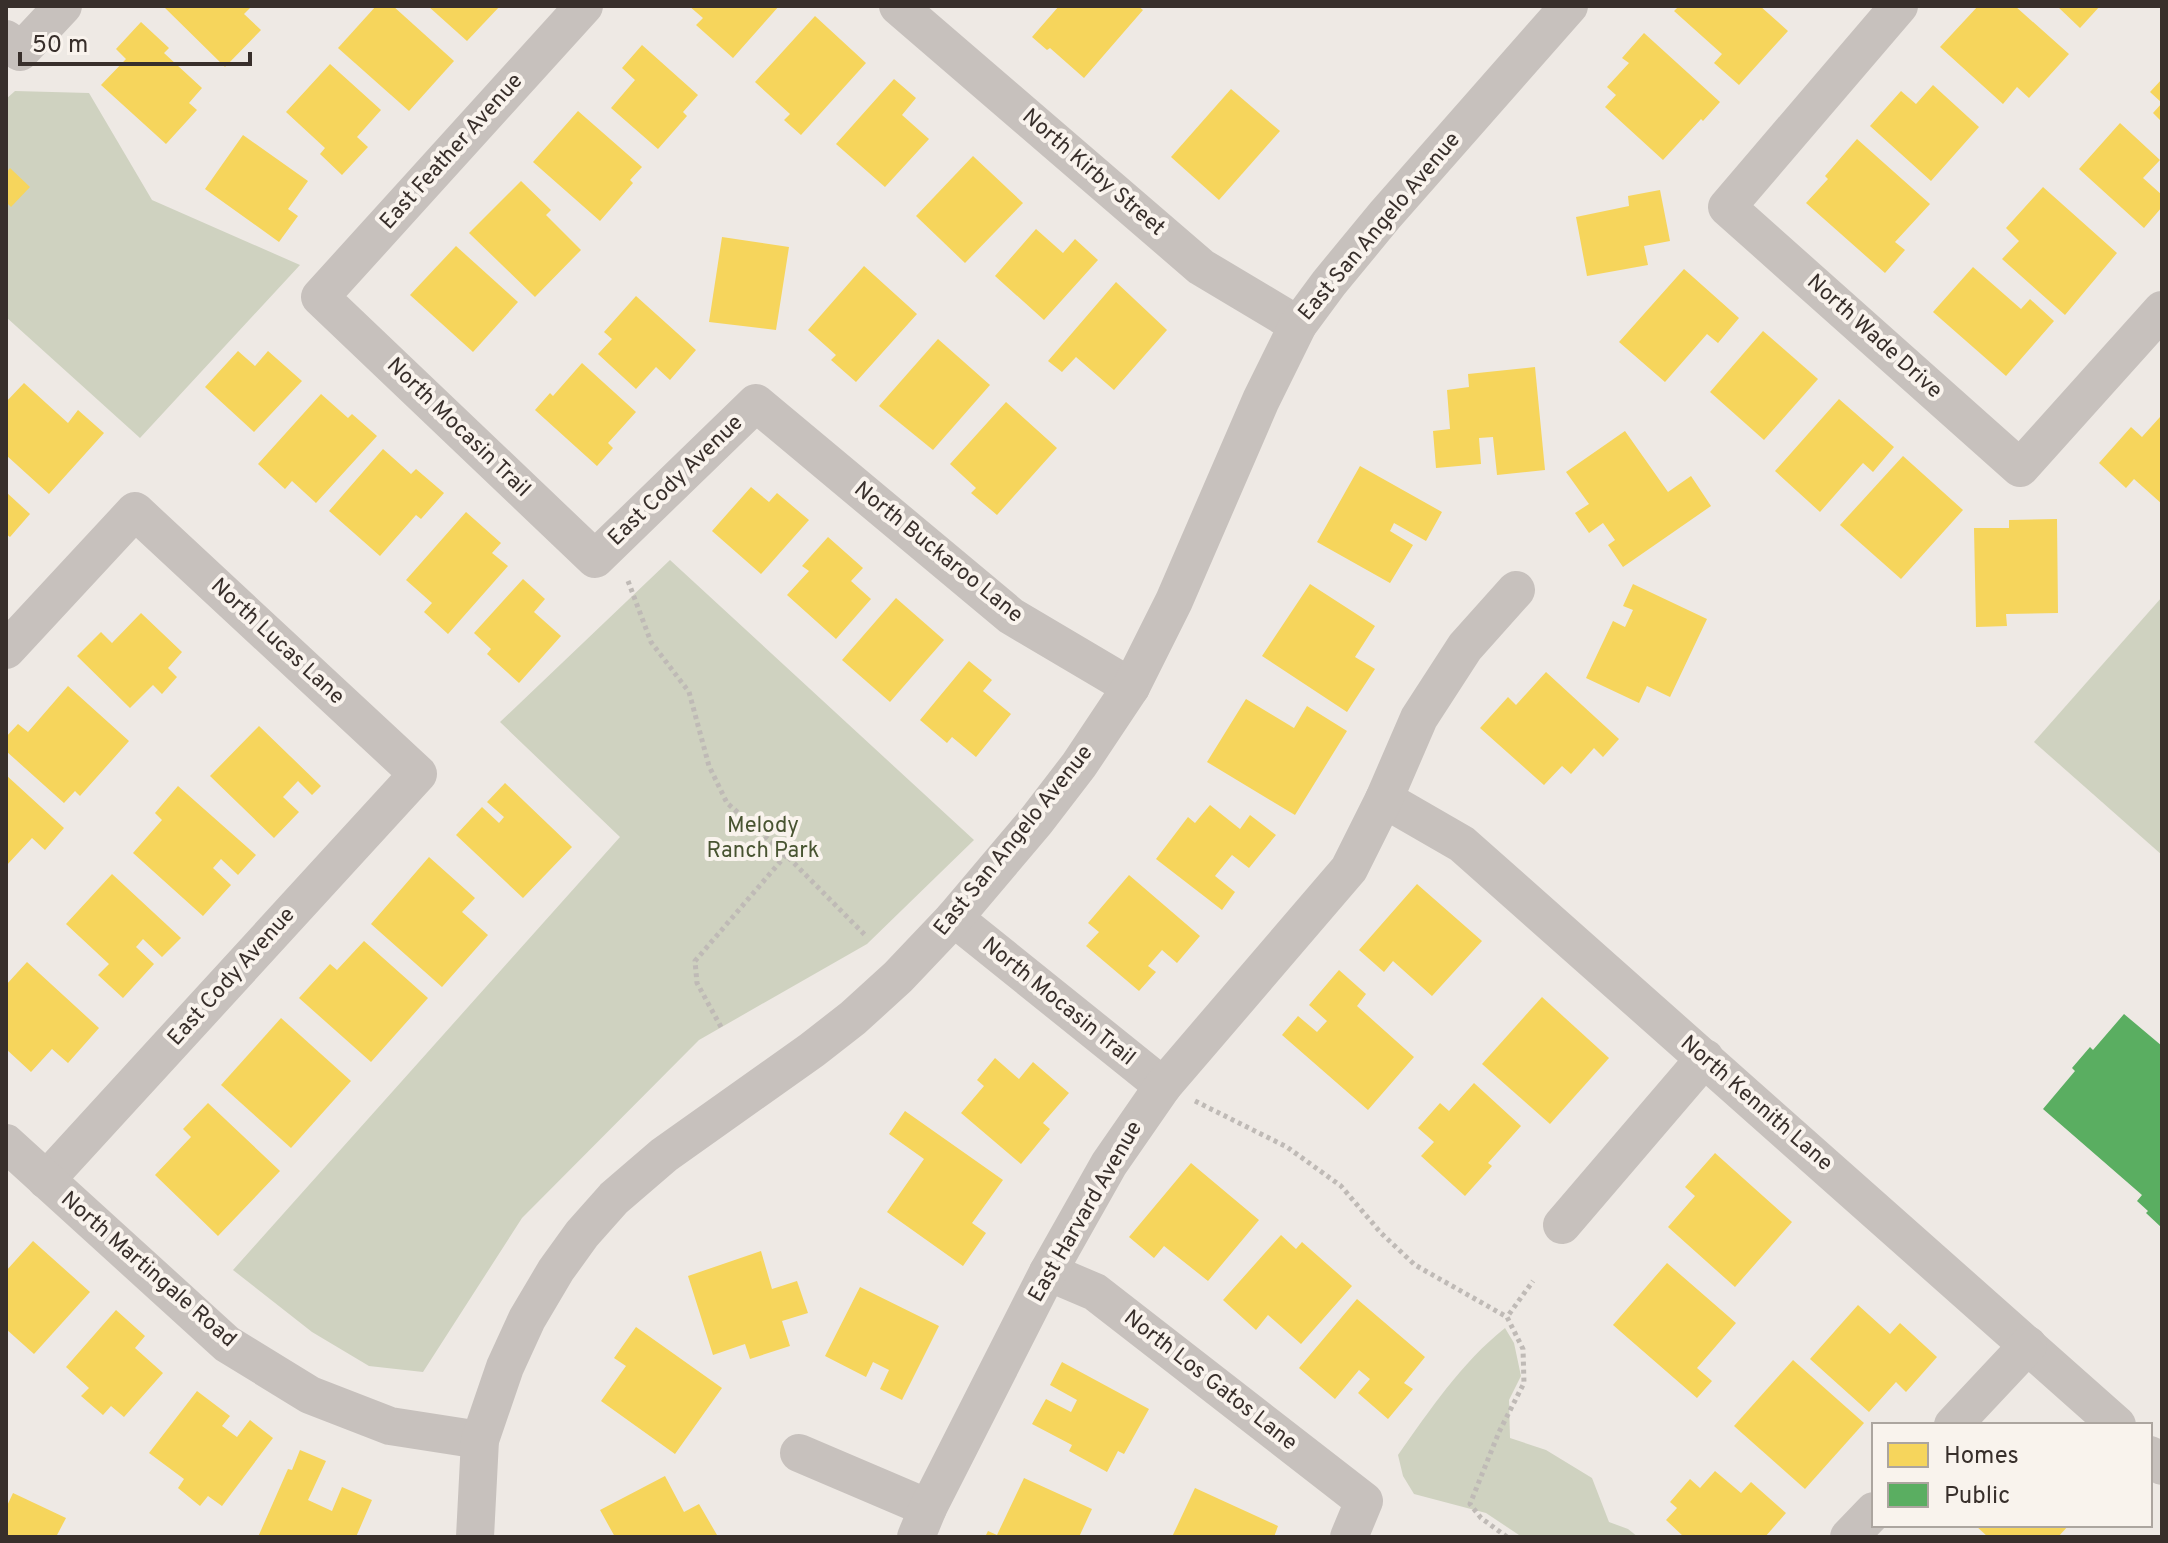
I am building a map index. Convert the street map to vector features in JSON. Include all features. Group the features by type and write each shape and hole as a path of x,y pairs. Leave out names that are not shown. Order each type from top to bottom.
{"street":[{"path":"13,46 63,6"},
{"name":"East Feather Avenue","path":"320,297 584,6"},
{"name":"North Kirby Street","path":"898,6 1201,267 1298,325"},
{"name":"East San Angelo Avenue","path":"475,1537 480,1440 505,1367 527,1319 573,1246 606,1207 664,1155 853,1018 898,977 954,918 1036,821 1079,765 1131,687 1174,601 1261,400 1298,325 1385,215 1569,6"},
{"name":"North Wade Drive","path":"1899,6 1727,207 2020,468 2162,310"},
{"name":"North Mocasin Trail","path":"320,297 595,559"},
{"name":"East Cody Avenue","path":"595,559 756,403"},
{"name":"North Buckaroo Lane","path":"756,403 1011,616 1131,687"},
{"name":"North Lucas Lane","path":"6,650 135,511 418,774"},
{"name":"East Harvard Avenue","path":"922,1522 1048,1272 1109,1164 1178,1093 1349,869 1419,718 1465,647 1516,590"},
{"name":"East Cody Avenue","path":"46,1180 418,774"},
{"name":"North Kennith Lane","path":"1384,799 1462,844 2115,1423"},
{"name":"North Mocasin Trail","path":"954,918 1178,1093"},
{"path":"1562,1225 1705,1058"},
{"name":"North Martingale Road","path":"6,1143 227,1344 310,1395 390,1426 480,1440"},
{"name":"North Los Gatos Lane","path":"1048,1272 1095,1292 1364,1501 1349,1537"},
{"path":"1955,1423 2028,1345"},
{"path":"799,1453 922,1522"},
{"path":"1849,1537 1872,1513"}],"path":[{"path":"628,581 651,642 689,692 709,766 727,803 786,855 866,936"},
{"path":"721,1027 697,983 695,961 786,855"},
{"path":"1178,1093 1287,1147 1341,1186 1381,1233 1415,1265 1507,1317 1523,1349 1524,1383 1499,1432 1470,1504 1481,1518 1507,1537"},
{"path":"1507,1317 1533,1281"}],"green space":[{"path":"15,91 89,93 152,200 300,265 140,438 6,317 6,99"},
{"name":"Melody Ranch Park","path":"670,560 974,840 867,944 699,1040 522,1218 423,1372 369,1366 312,1332 233,1270 620,837 500,722"},
{"path":"2162,597 2162,855 2034,742"},
{"path":"1505,1328 1514,1343 1521,1376 1509,1400 1510,1438 1546,1450 1592,1478 1609,1522 1628,1529 1638,1537 1522,1537 1486,1513 1414,1494 1403,1476 1398,1455 1460,1372"}],"building: Homes":[{"path":"163,6 252,6 244,14 261,30 225,67"},
{"path":"376,6 393,6 454,61 409,111 338,48"},
{"path":"428,6 500,6 467,41"},
{"path":"689,6 779,6 733,58 696,25 703,18"},
{"path":"1059,6 1138,6 1143,10 1084,78 1050,48 1047,50 1032,37"},
{"path":"1679,6 1760,6 1788,31 1739,85 1714,63 1722,54 1674,11"},
{"path":"1978,6 2015,6 2069,54 2029,98 2017,87 2003,104 1940,47"},
{"path":"2057,6 2100,6 2080,28"},
{"path":"815,16 866,63 801,135 784,120 790,114 755,82"},
{"path":"141,22 169,48 164,53 202,88 189,103 197,110 166,144 101,85 126,59 116,49"},
{"path":"1644,33 1720,102 1663,160 1605,107 1616,95 1607,87 1629,63 1622,58"},
{"path":"642,45 698,95 683,112 687,116 658,149 611,108 635,80 622,68"},
{"path":"330,64 381,110 357,137 368,147 342,175 320,154 325,148 286,112"},
{"path":"894,79 916,98 902,115 929,139 885,187 836,144"},
{"path":"2162,79 2162,103 2150,92"},
{"path":"1933,85 1979,127 1931,181 1870,126 1901,91 1916,104"},
{"path":"1231,89 1280,131 1219,200 1171,157"},
{"path":"2162,103 2162,122 2153,113"},
{"path":"578,111 642,167 630,180 633,183 600,221 533,162"},
{"path":"2120,123 2160,160 2143,178 2162,195 2162,207 2144,228 2079,169"},
{"path":"243,135 308,181 288,209 298,216 279,242 205,189"},
{"path":"1857,139 1930,204 1895,242 1905,250 1885,273 1806,203"},
{"path":"973,156 1023,203 965,263 916,216"},
{"path":"10,168 30,187 11,207 6,202 6,173"},
{"path":"521,181 551,210 546,215 581,250 535,297 469,233"},
{"path":"2043,187 2117,253 2065,315 2002,259 2019,241 2006,228"},
{"path":"1660,190 1670,241 1644,246 1648,265 1587,276 1576,217 1629,206 1628,196"},
{"path":"1036,229 1063,253 1075,239 1098,260 1044,320 995,276"},
{"path":"722,237 789,247 776,330 709,322"},
{"path":"456,246 518,302 473,352 410,295"},
{"path":"864,266 917,314 856,382 831,360 836,355 808,330"},
{"path":"1973,267 2021,309 2030,299 2054,321 2006,376 1933,312"},
{"path":"1684,269 1739,318 1718,343 1707,334 1665,382 1619,342"},
{"path":"1116,282 1167,330 1114,390 1076,357 1062,372 1048,361"},
{"path":"636,296 696,350 670,380 656,367 636,389 598,354 612,339 604,332"},
{"path":"1763,331 1818,379 1764,440 1710,392"},
{"path":"938,339 990,385 933,450 879,406"},
{"path":"238,351 255,366 268,351 302,381 254,432 205,387"},
{"path":"582,363 636,412 608,443 613,448 597,466 535,410 550,393 553,396"},
{"path":"1535,367 1545,470 1497,475 1493,437 1479,438 1481,464 1436,468 1433,431 1450,429 1447,390 1469,387 1468,374"},
{"path":"24,383 68,423 78,410 104,433 49,494 6,455 6,402"},
{"path":"321,394 348,418 352,414 377,436 316,503 292,481 285,489 258,464"},
{"path":"1839,399 1894,447 1873,472 1863,463 1820,512 1775,471"},
{"path":"1006,402 1057,448 997,515 971,493 976,488 950,464"},
{"path":"2160,417 2162,504 2134,479 2126,488 2099,463 2131,427 2142,437"},
{"path":"1625,431 1668,492 1691,476 1711,506 1623,567 1608,545 1615,540 1603,523 1589,533 1575,513 1589,504 1566,472"},
{"path":"383,449 411,474 416,469 444,493 421,519 416,515 380,556 329,511"},
{"path":"1903,456 1963,510 1901,579 1840,525"},
{"path":"1360,466 1442,512 1426,541 1394,523 1390,531 1413,545 1390,583 1317,542"},
{"path":"751,487 769,502 777,493 809,520 761,574 712,531"},
{"path":"6,492 30,514 10,537 6,534"},
{"path":"466,512 501,543 492,553 508,566 448,634 424,612 432,603 406,580"},
{"path":"2057,519 2058,613 2006,614 2007,626 1976,627 1974,528 2009,528 2009,520"},
{"path":"828,537 863,568 851,581 871,599 836,639 787,595 809,571 802,566"},
{"path":"523,579 545,599 534,612 561,636 519,683 487,654 491,649 474,633"},
{"path":"1310,584 1375,626 1355,657 1375,669 1347,712 1262,656"},
{"path":"1633,584 1707,619 1670,697 1647,686 1639,703 1586,678 1613,621 1625,627 1633,610 1623,606"},
{"path":"896,598 944,640 890,702 842,660"},
{"path":"141,613 182,652 168,668 177,677 162,694 153,685 130,708 77,656 101,632 112,643"},
{"path":"969,661 992,680 983,691 1011,714 976,757 952,737 947,743 920,720"},
{"path":"1546,672 1619,739 1603,757 1594,748 1571,774 1562,766 1544,785 1480,728 1508,697 1516,705"},
{"path":"68,686 129,741 80,796 75,791 64,803 6,751 6,737 18,724 28,732"},
{"path":"1246,699 1294,728 1307,706 1347,731 1295,815 1207,762"},
{"path":"259,726 321,786 312,795 298,781 283,797 299,812 274,838 210,776"},
{"path":"6,775 64,828 45,850 32,838 6,866"},
{"path":"505,783 572,847 523,898 456,835 482,807 499,823 504,817 487,802"},
{"path":"178,786 256,855 238,875 221,859 213,868 231,885 203,916 133,853 162,820 155,813"},
{"path":"1210,805 1240,829 1250,815 1276,835 1249,868 1232,855 1215,876 1235,892 1222,910 1156,859 1188,817 1195,823"},
{"path":"429,857 475,898 462,912 488,935 442,987 371,924"},
{"path":"112,874 181,938 162,957 143,939 136,947 154,964 123,998 98,975 109,964 66,924"},
{"path":"1129,875 1200,936 1177,963 1162,950 1148,966 1156,972 1139,991 1086,946 1099,932 1088,923"},
{"path":"1417,884 1482,941 1432,996 1393,961 1384,972 1359,950"},
{"path":"364,941 428,998 371,1062 299,998 330,964 337,970"},
{"path":"27,962 99,1028 68,1063 52,1049 31,1072 6,1049 6,985"},
{"path":"1339,970 1366,994 1357,1006 1414,1057 1368,1110 1282,1035 1298,1016 1317,1032 1327,1021 1309,1005"},
{"path":"1542,997 1609,1058 1550,1124 1482,1064"},
{"path":"281,1018 351,1081 291,1148 221,1085"},
{"path":"995,1058 1019,1079 1033,1062 1069,1093 1043,1123 1050,1129 1021,1164 961,1113 984,1086 977,1080"},
{"path":"1474,1083 1521,1126 1488,1163 1492,1166 1465,1196 1421,1156 1434,1142 1418,1128 1440,1103 1449,1111"},
{"path":"208,1103 280,1171 218,1236 155,1175 191,1137 183,1129"},
{"path":"905,1111 1003,1180 972,1223 986,1233 963,1266 887,1212 924,1159 889,1134"},
{"path":"1715,1153 1792,1222 1735,1287 1668,1227 1695,1196 1685,1187"},
{"path":"1191,1163 1259,1220 1208,1281 1164,1246 1154,1258 1129,1237"},
{"path":"1281,1235 1296,1249 1302,1242 1352,1286 1301,1344 1268,1315 1256,1330 1223,1300"},
{"path":"33,1241 90,1292 34,1354 6,1329 6,1271"},
{"path":"761,1251 772,1289 797,1281 808,1313 782,1321 790,1346 750,1359 745,1344 713,1355 688,1276"},
{"path":"1667,1263 1736,1323 1697,1368 1712,1381 1697,1398 1613,1325"},
{"path":"860,1287 939,1326 902,1400 880,1389 889,1370 873,1362 866,1377 825,1356"},
{"path":"1357,1299 1425,1357 1404,1383 1413,1389 1388,1419 1358,1393 1370,1379 1359,1370 1335,1399 1299,1368"},
{"path":"1858,1305 1890,1334 1900,1323 1937,1357 1906,1392 1896,1382 1869,1412 1810,1359"},
{"path":"116,1310 145,1336 135,1348 163,1373 124,1417 111,1406 103,1415 81,1396 89,1388 66,1367"},
{"path":"636,1327 722,1388 675,1454 601,1401 626,1366 614,1358"},
{"path":"1793,1360 1864,1423 1805,1489 1734,1426"},
{"path":"1062,1362 1149,1409 1124,1454 1118,1451 1107,1472 1069,1451 1072,1445 1032,1424 1046,1399 1071,1412 1077,1400 1050,1385"},
{"path":"197,1391 230,1416 222,1426 237,1437 250,1420 273,1438 222,1506 208,1496 200,1506 178,1488 184,1479 149,1453"},
{"path":"300,1450 326,1461 308,1500 332,1511 342,1487 372,1500 356,1537 258,1537 288,1469 292,1470"},
{"path":"1715,1471 1741,1493 1751,1482 1786,1513 1765,1537 1684,1537 1666,1520 1677,1508 1670,1502 1690,1479 1700,1488"},
{"path":"665,1476 684,1512 699,1504 717,1535 615,1537 600,1510"},
{"path":"1024,1478 1092,1509 1079,1537 985,1537 988,1531 997,1535"},
{"path":"1195,1488 1278,1526 1274,1537 1172,1537"},
{"path":"13,1493 66,1518 56,1537 6,1537 6,1508"},
{"path":"1977,1527 2067,1527 2058,1537 1988,1537"}],"building: Public":[{"path":"2124,1014 2162,1046 2162,1228 2137,1201 2142,1195 2043,1109 2075,1071 2072,1068 2090,1047 2093,1050"}]}
